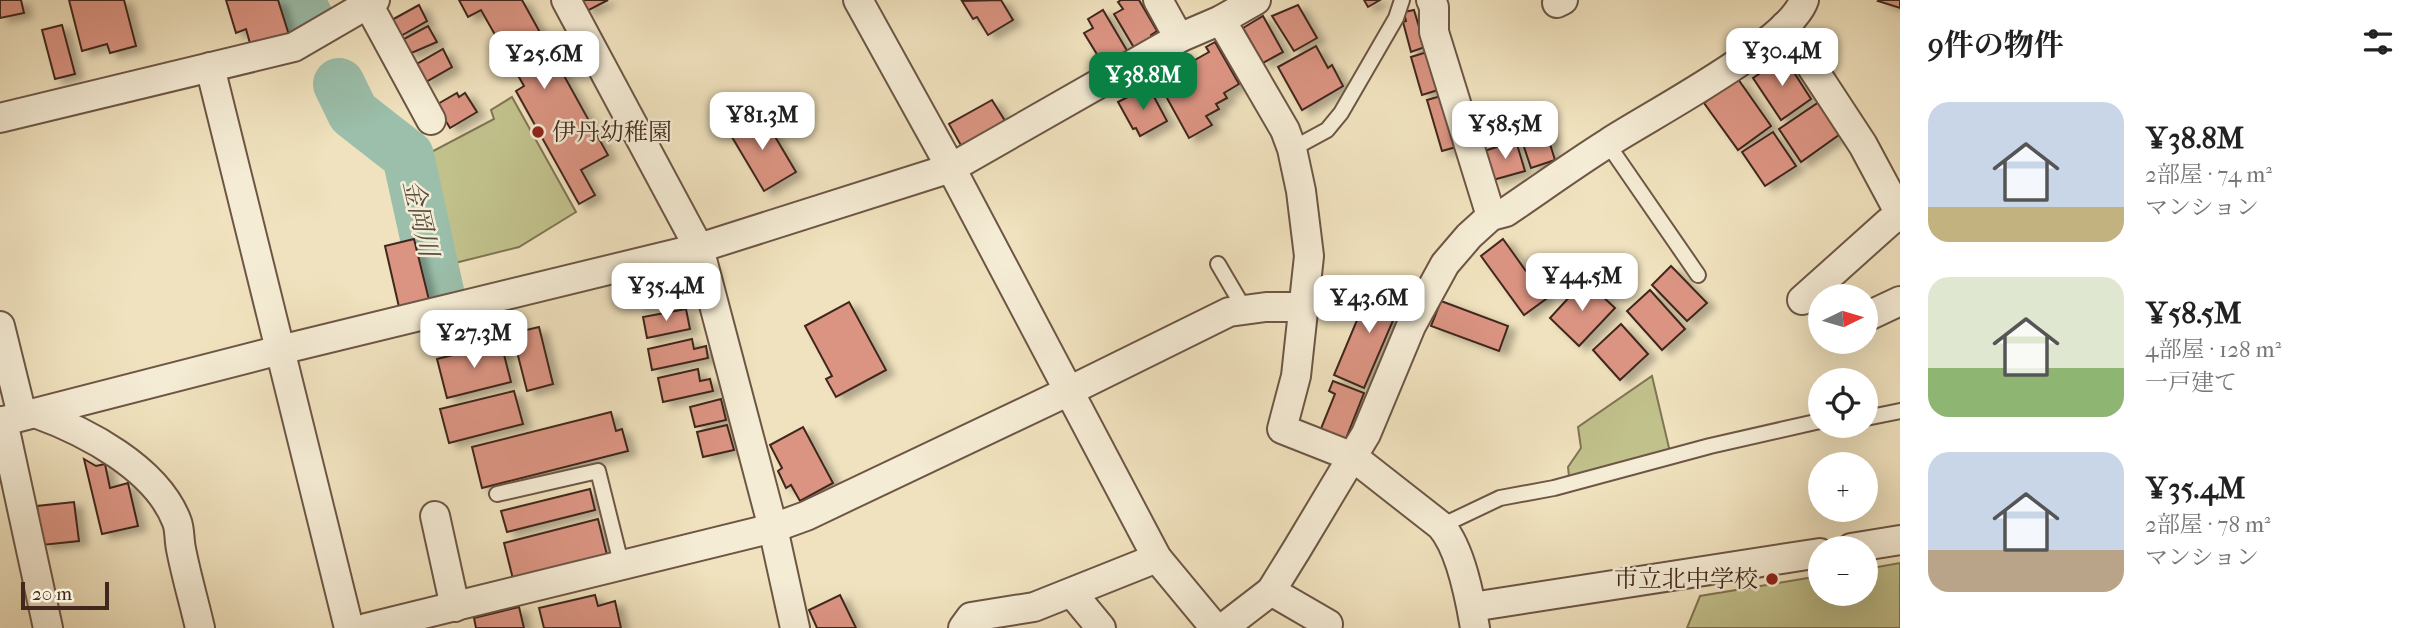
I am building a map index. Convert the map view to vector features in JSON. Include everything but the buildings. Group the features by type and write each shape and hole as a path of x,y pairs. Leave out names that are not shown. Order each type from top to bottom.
{"street":[{"path":"566,0 699,248 773,528 795,628"},
{"path":"858,0 951,168 1157,558 1215,628"},
{"path":"1158,0 1179,38"},
{"path":"15,418 279,350 699,248 951,168 1179,38 1221,20 1256,0"},
{"path":"1431,0 1434,7 1434,32 1491,216"},
{"path":"1223,628 1271,591 1353,457 1366,435 1426,295 1445,264 1491,216 1506,212 1607,143 1755,50 1785,26 1804,0"},
{"path":"0,118 294,47 372,2 431,120"},
{"path":"1221,20 1286,131 1301,191 1308,256 1296,376 1282,429 1353,457 1441,526 1452,538 1473,617 1808,555"},
{"path":"1785,26 1863,145 1900,215 1802,300"},
{"path":"210,67 349,628"},
{"path":"1878,311 1900,301"},
{"path":"366,628 773,528 806,516 1229,312 1302,306"},
{"path":"0,326 48,628"},
{"path":"15,418 61,422 148,478 166,501 177,523 200,628"},
{"path":"435,516 455,607"},
{"path":"1878,544 1900,540"},
{"path":"963,628 971,617 1034,607 1157,558"},
{"path":"1271,591 1328,624"},
{"path":"1072,593 1101,628"}],"lane":[{"path":"1292,149 1326,130 1340,113 1396,18 1402,0"},
{"path":"1607,143 1698,275"},
{"path":"1218,264 1245,310"},
{"path":"1878,416 1900,411"},
{"path":"1441,526 1500,498 1554,488 1710,446 1808,424"},
{"path":"496,494 598,471 622,567"}],"green space":[{"path":"512,97 576,212 519,247 443,266 418,159 494,119 491,110"},
{"path":"1652,376 1670,452 1569,477 1568,467 1581,448 1578,427"},
{"path":"1900,563 1900,628 1687,628 1700,596 1808,578 1808,606 1878,606 1878,567"}],"waterway":[{"name":"金岡川","path":"298,0 308,19"},
{"name":"金岡川","path":"339,84 353,113 408,156 439,296"}],"place":[{"name":"伊丹幼稚園","path":"538,132"},
{"name":"市立北中学校","path":"1772,579"}]}
